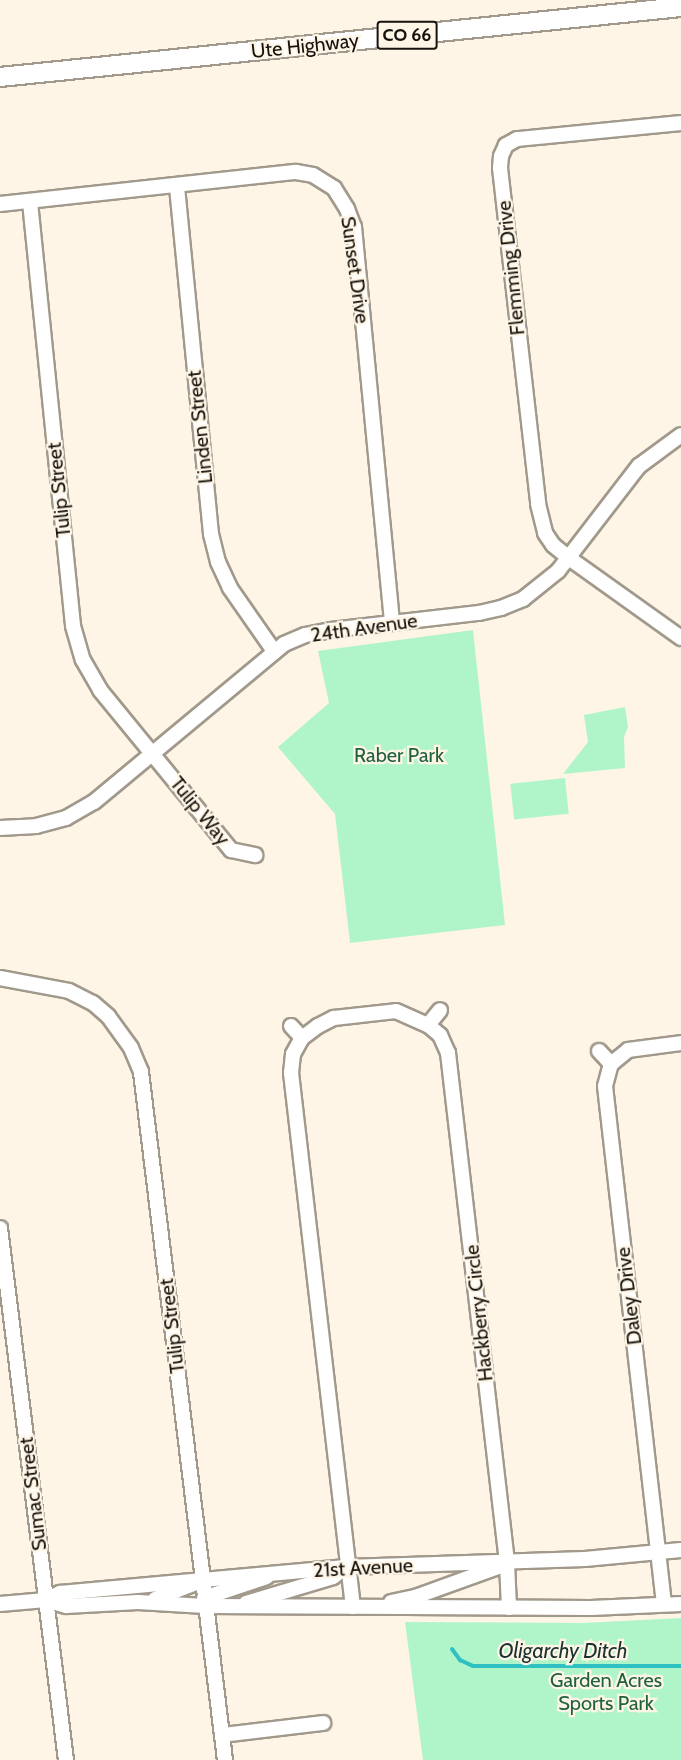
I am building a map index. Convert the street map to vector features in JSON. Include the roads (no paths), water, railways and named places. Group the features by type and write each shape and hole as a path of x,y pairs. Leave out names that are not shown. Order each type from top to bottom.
{"main road":[{"name":"Ute Highway","path":"0,77 681,7"}],"street":[{"name":"Flemming Drive","path":"681,123 529,137 500,142 500,168 538,504 545,533 553,545 569,558 681,638"},
{"name":"Sunset Drive","path":"0,204 177,187 296,172 313,175 328,183 347,208 354,227 392,623"},
{"name":"Linden Street","path":"177,187 211,534 218,562 230,588 274,651"},
{"name":"Tulip Street","path":"30,202 73,626 83,660 100,690 153,754"},
{"name":"24th Avenue","path":"0,828 36,826 66,818 94,802 274,651 306,635 501,608 540,588 569,558 623,483 659,449 681,435"},
{"name":"Tulip Way","path":"153,754 231,850 255,855"},
{"name":"Tulip Street","path":"0,978 69,991 93,1003 108,1016 131,1048 141,1072 225,1760"},
{"name":"Hackberry Circle","path":"302,1038 334,1018 396,1011 428,1025 440,1035 448,1053 507,1562 509,1608"},
{"path":"428,1025 440,1011"},
{"path":"291,1026 302,1038 293,1054 291,1072 352,1607"},
{"path":"599,1051 611,1064 628,1050 681,1043"},
{"name":"Daley Drive","path":"611,1064 605,1086 664,1604"},
{"name":"Sumac Street","path":"0,1228 66,1760"},
{"name":"21st Avenue","path":"0,1605 46,1600 60,1593 346,1567 507,1562 681,1550"},
{"path":"368,1607 415,1597 507,1562"},
{"path":"232,1607 333,1577 346,1567"},
{"path":"205,1602 277,1573"},
{"path":"138,1602 170,1595 202,1579"},
{"name":"21st Avenue","path":"46,1600 66,1606 138,1602 205,1602 232,1607 509,1608 681,1604"},
{"path":"222,1735 322,1723"}],"waterway":[{"name":"Oligarchy Ditch","path":"452,1649 460,1660 473,1666 681,1666"}],"park label":[{"name":"Raber Park","path":"399,755"},
{"name":"Garden Acres Sports Park","path":"606,1692"}]}
